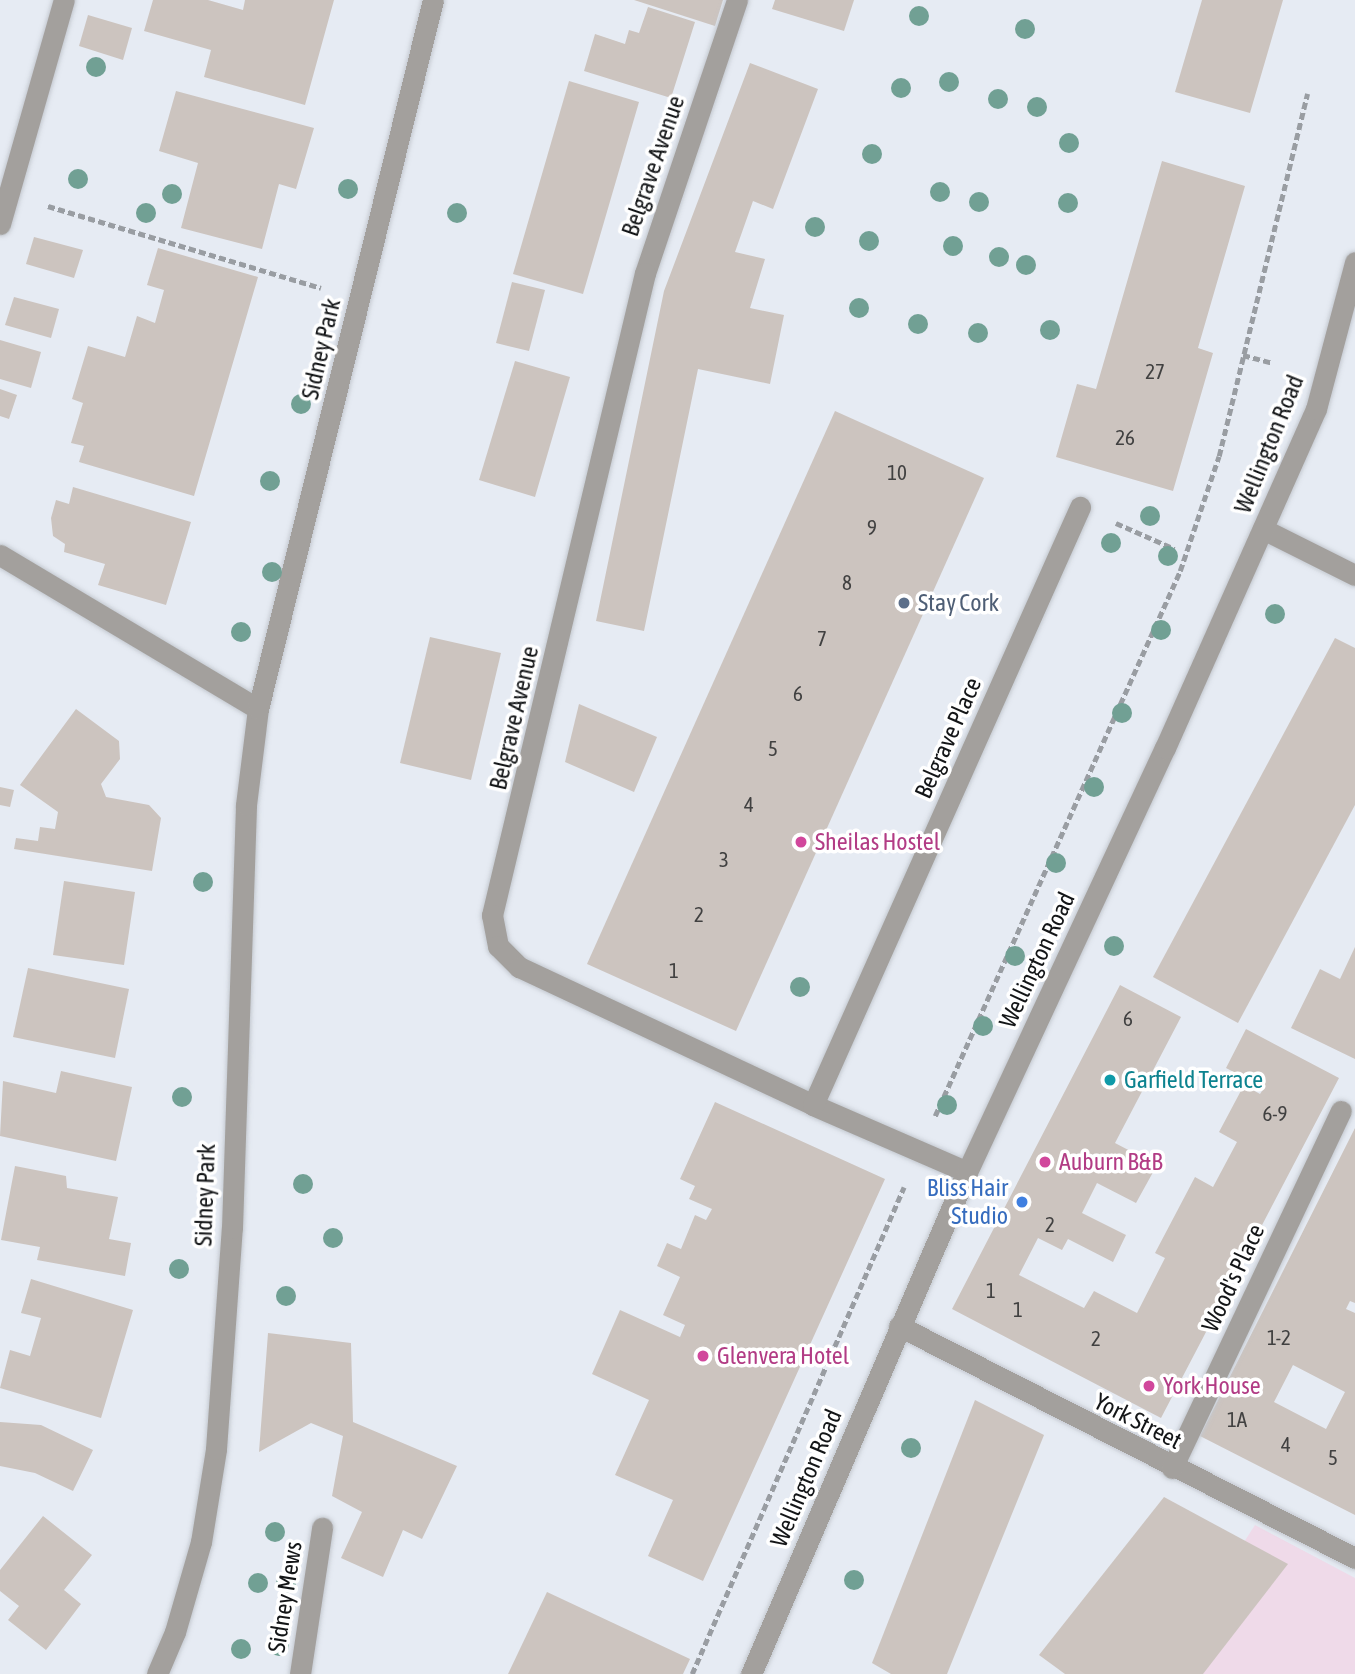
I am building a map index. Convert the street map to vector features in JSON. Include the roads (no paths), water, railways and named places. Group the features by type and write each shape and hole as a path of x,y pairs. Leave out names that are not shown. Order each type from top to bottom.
{"street":[{"path":"0,224 64,0"},
{"name":"Sidney Park","path":"157,1674 175,1632 201,1542 216,1449 232,1228 246,805 258,709 433,0"},
{"name":"Belgrave Avenue","path":"737,0 645,273 492,915 498,946 519,967 813,1105 967,1172"},
{"name":"Wellington Road","path":"751,1674 967,1172 1316,409 1355,262"},
{"name":"Belgrave Place","path":"813,1105 1080,507"},
{"path":"1263,529 1355,575"},
{"path":"0,555 258,709"},
{"name":"Wood's Place","path":"1172,1468 1341,1111"},
{"name":"York Street","path":"899,1326 1172,1468 1355,1558"},
{"name":"Sidney Mews","path":"300,1674 323,1528"}],"place":[{"name":"Stay Cork","path":"904,603"},
{"name":"Sheilas Hostel","path":"801,842"},
{"name":"Garfield Terrace","path":"1110,1080"},
{"name":"Auburn B&B","path":"1045,1162"},
{"name":"Bliss Hair Studio","path":"1022,1202"},
{"name":"Glenvera Hotel","path":"703,1356"},
{"name":"York House","path":"1149,1386"}]}
